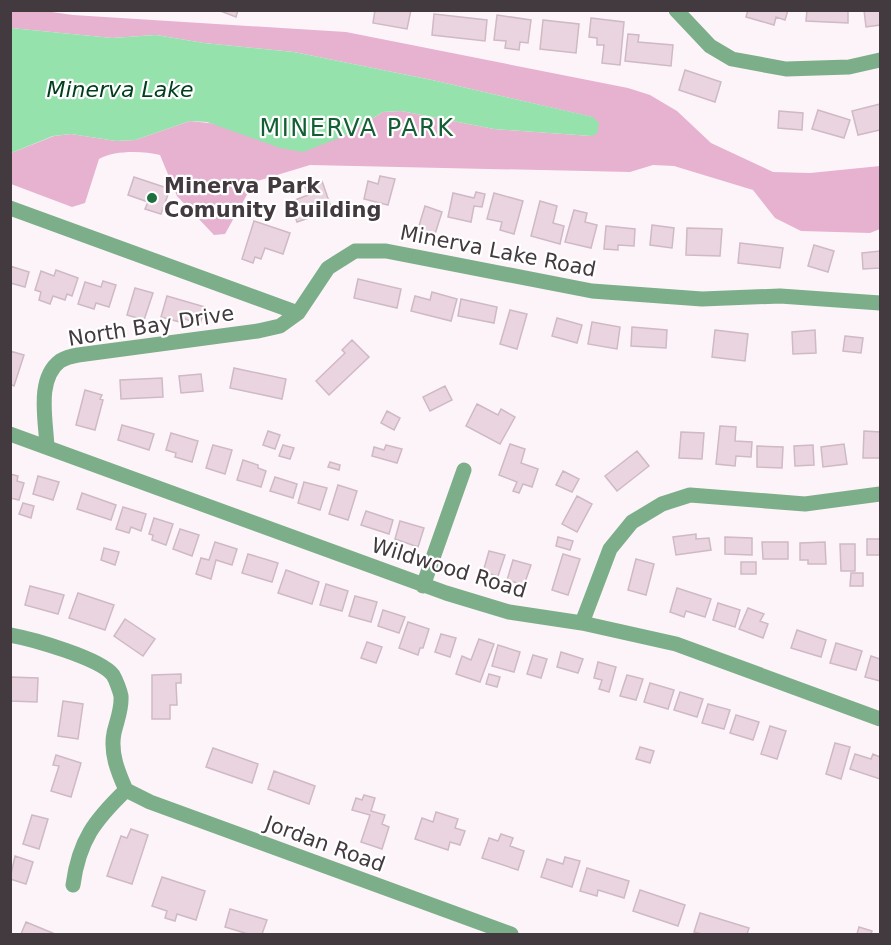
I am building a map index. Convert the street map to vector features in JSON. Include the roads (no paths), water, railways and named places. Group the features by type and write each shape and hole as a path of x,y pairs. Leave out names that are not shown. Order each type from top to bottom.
{"street":[{"path":"676,10 710,46 732,59 786,69 849,67 880,60"},
{"path":"10,208 298,313"},
{"name":"Minerva Lake Road","path":"298,313 327,268 354,251 387,251 592,291 702,299 780,296 880,303"},
{"name":"North Bay Drive","path":"47,447 45,391 49,373 61,360 78,355 258,331 280,326 298,313"},
{"name":"Wildwood Road","path":"10,434 423,586 509,612 582,623 676,644 880,719"},
{"path":"423,586 464,470"},
{"path":"582,623 610,549 632,522 662,504 690,495 805,504 880,494"},
{"path":"10,635 30,638 94,662 112,674 121,695 120,713 113,735 114,764 126,790 105,810 85,838 75,865 73,885"},
{"name":"Jordan Road","path":"126,790 170,809 510,934"}],"water":[{"name":"Minerva Lake","path":"11,28 112,38 156,35 204,43 294,52 432,80 593,117 599,123 597,134 591,136 494,129 401,111 383,112 342,137 303,152 280,148 207,122 190,121 135,140 116,141 71,134 53,136 11,153"}],"place":[{"name":"Minerva Park Comunity Building","path":"152,198"}],"district":[{"name":"MINERVA PARK","path":"357,128"}]}
